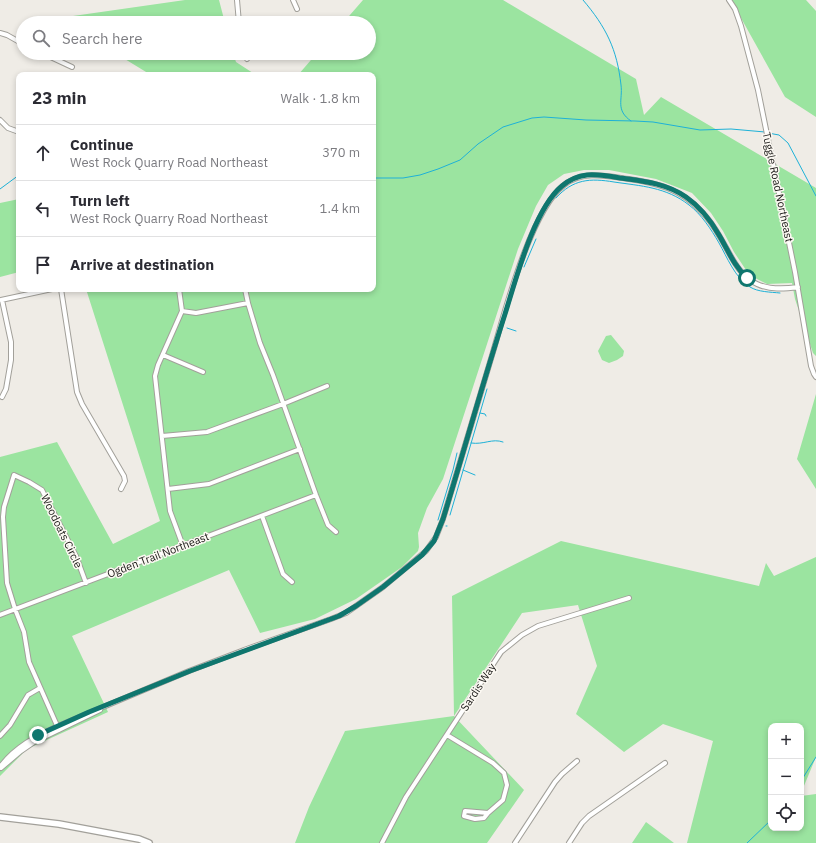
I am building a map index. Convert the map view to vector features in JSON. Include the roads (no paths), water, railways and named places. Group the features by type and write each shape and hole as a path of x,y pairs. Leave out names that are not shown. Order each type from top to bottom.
{"street":[{"path":"238,0 239,16"},
{"path":"293,0 296,9"},
{"name":"Tuggle Road Northeast","path":"729,0 735,9 742,26 750,59 816,377"},
{"path":"0,33 16,40"},
{"path":"57,60 72,67"},
{"path":"0,120 8,128 16,131"},
{"path":"0,768 10,756 35,736 58,728 207,664 339,616 383,587 428,549 436,537 443,519 524,254 548,202 556,191 567,182 582,176 597,175 650,182 674,190 689,200 704,214 719,235 737,266 747,278 755,284 769,288 798,288"},
{"path":"2,397 6,389 11,360 11,342 1,300 38,292"},
{"path":"62,292 71,344 76,387 82,404 124,476 125,481 121,489"},
{"path":"180,292 182,310 158,365 155,376 170,511 183,546"},
{"path":"246,292 260,343 284,404 316,495 328,525 336,532"},
{"path":"182,310 196,313 248,302"},
{"path":"163,354 204,372"},
{"path":"162,436 207,432 284,404 327,386"},
{"path":"168,488 209,484 300,449"},
{"name":"Woodoats Circle","path":"58,728 29,662 24,632 7,583 3,517 4,507 14,474 42,490 76,556 86,583"},
{"name":"Ogden Trail Northeast","path":"0,615 316,495"},
{"path":"262,516 283,574 292,582"},
{"name":"Sardis Way","path":"382,843 406,797 501,652 522,635 538,626 629,598"},
{"path":"0,736 10,726 28,695 40,688"},
{"path":"447,735 493,763 504,773 508,785 503,800 488,812 484,818 475,820 464,816 465,811 488,812"},
{"path":"515,843 555,782 577,761"},
{"path":"569,843 582,823 589,816 665,763"},
{"path":"0,817 59,824 139,839 149,843"}],"waterway":[{"path":"583,0 604,29 613,49 617,60 621,85 621,109 626,117 631,121"},
{"path":"376,178 403,178 420,175 438,169 460,160 478,144 503,127 532,118 544,117 653,122 700,130 731,129 765,132"},
{"path":"768,133 779,135 788,143 816,196"},
{"path":"0,189 16,177"},
{"path":"556,198 569,187 582,181 590,180 644,186 671,194 689,205 702,217 716,238 728,261 745,283 757,290 780,293"},
{"path":"524,267 536,239"},
{"path":"507,328 516,331"},
{"path":"450,515 487,389"},
{"path":"480,413 485,414 486,416"},
{"path":"471,443 495,441 503,442"},
{"path":"438,520 457,453"},
{"path":"463,470 475,475"},
{"path":"804,776 816,757"},
{"path":"747,843 768,823"}]}
